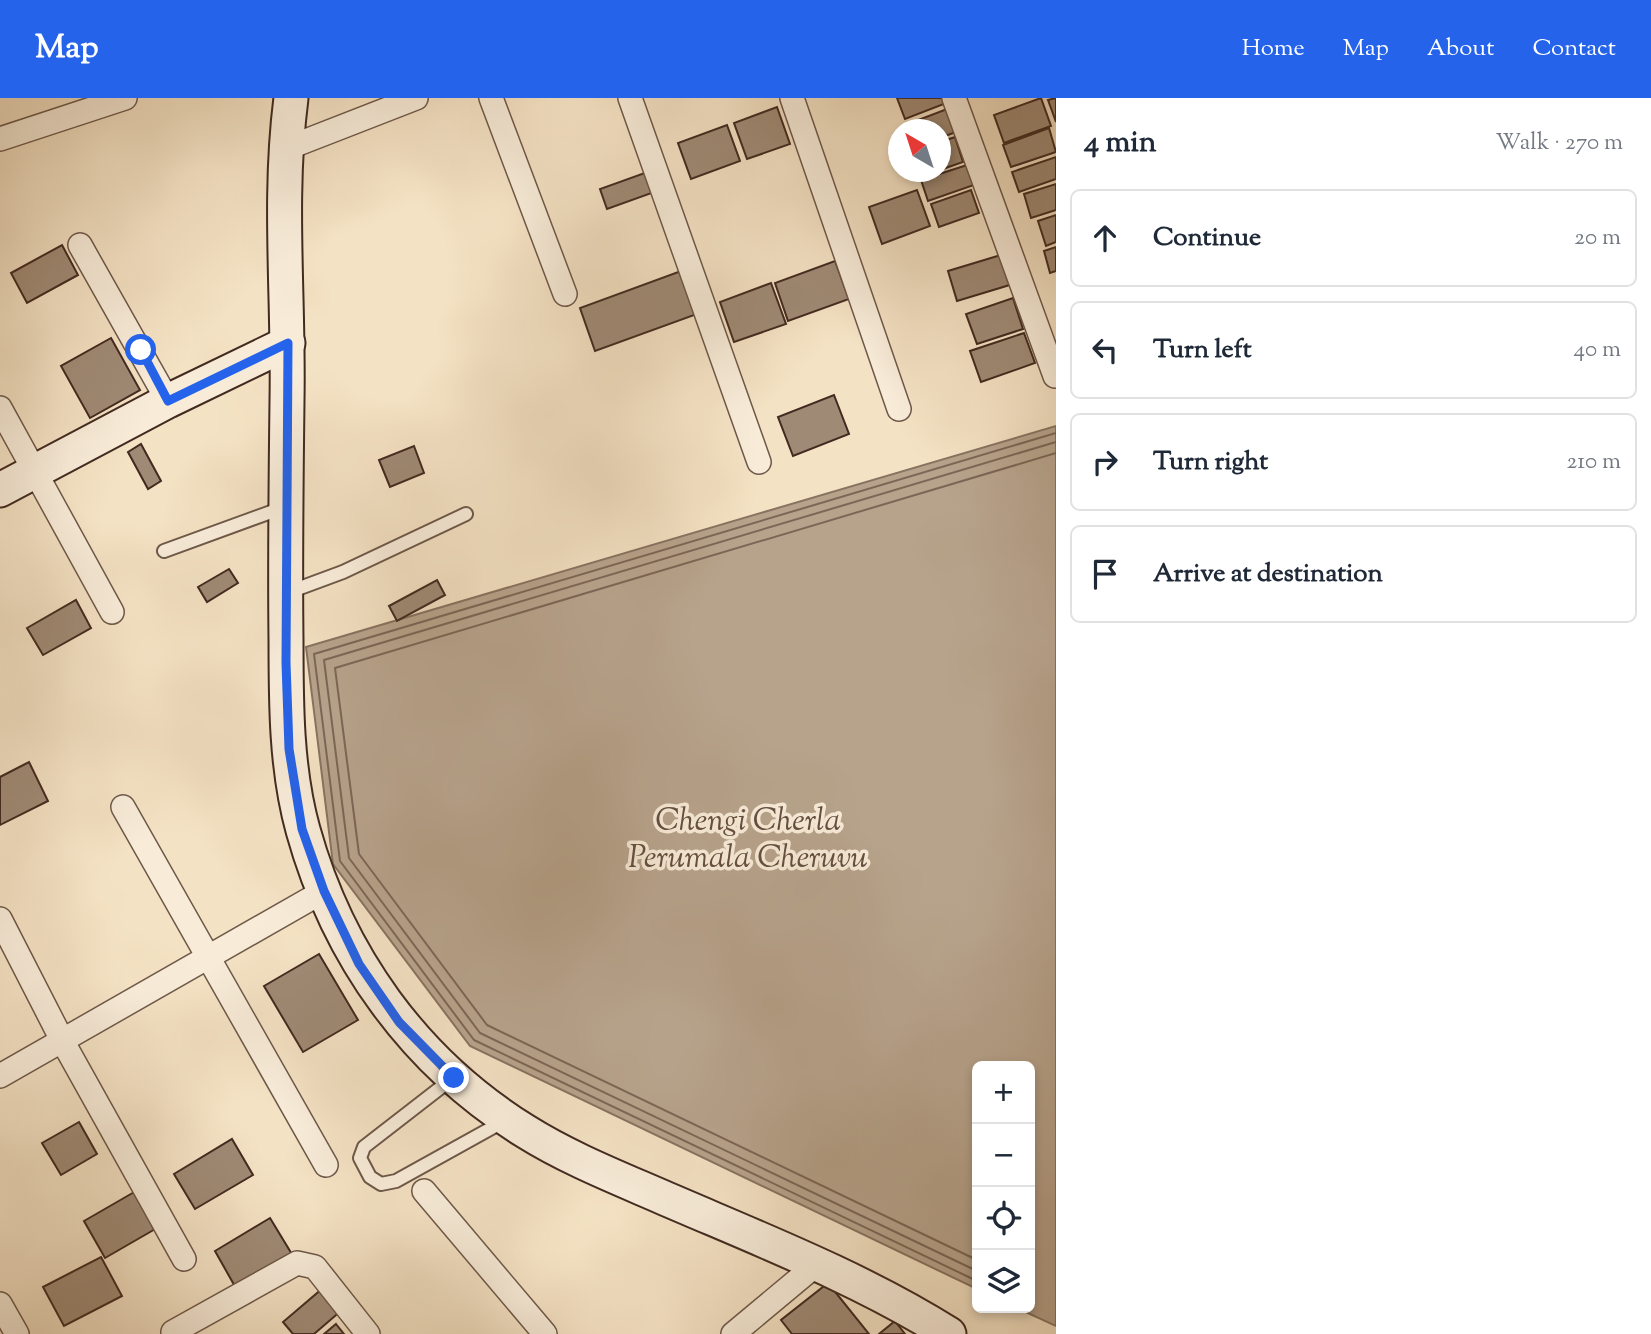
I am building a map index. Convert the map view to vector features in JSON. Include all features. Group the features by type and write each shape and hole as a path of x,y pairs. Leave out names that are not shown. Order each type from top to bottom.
{"street":[{"path":"0,139 125,98"},
{"path":"291,98 285,149 288,343 285,593 289,749 302,829 324,891 359,964 399,1022 454,1078 526,1132 601,1170 817,1264 950,1334"},
{"path":"285,149 416,98"},
{"path":"491,98 565,295"},
{"path":"630,98 759,462"},
{"path":"792,98 899,409"},
{"path":"954,98 1055,376"},
{"path":"80,245 168,401"},
{"path":"0,490 168,401 288,343"},
{"path":"0,408 33,473 112,612"},
{"path":"123,807 326,1165"},
{"path":"0,1076 324,891"},
{"path":"0,919 63,1042 184,1259"},
{"path":"424,1191 545,1334"},
{"path":"173,1333 297,1263 307,1263 315,1267 369,1334"},
{"path":"733,1334 757,1326 817,1264"}],"lane":[{"path":"164,551 286,507"},
{"path":"285,593 343,572 466,514"},
{"path":"454,1078 364,1147 360,1158 370,1177 381,1184 396,1181 508,1119"}],"water":[{"name":"Chengi Cherla Perumala Cheruvu","path":"1056,426 1056,1326 1028,1313 1035,1313 1035,1061 972,1061 972,1287 470,1046 333,864 306,647"}],"building":[{"path":"897,98 947,98 949,102 905,119"},
{"path":"1041,98 1051,126 1004,143 994,115"},
{"path":"1056,98 1056,122 1048,100"},
{"path":"777,107 790,144 747,159 734,123"},
{"path":"947,109 951,119 921,119"},
{"path":"951,119 956,132 951,134"},
{"path":"727,125 740,161 691,179 678,143"},
{"path":"1049,128 1056,152 1011,167 1003,145"},
{"path":"955,137 963,162 951,166 951,138"},
{"path":"1056,157 1056,179 1019,192 1012,172"},
{"path":"967,165 974,185 928,201 922,182 951,182 951,170"},
{"path":"653,170 660,190 607,209 600,189"},
{"path":"1056,184 1056,210 1031,218 1024,194"},
{"path":"917,190 930,226 882,244 869,207"},
{"path":"971,190 979,213 939,227 931,204"},
{"path":"1056,215 1056,242 1046,246 1038,221"},
{"path":"62,245 78,275 27,303 11,273"},
{"path":"1056,247 1056,271 1050,273 1044,251"},
{"path":"1004,254 1013,284 957,301 948,271"},
{"path":"835,261 849,299 788,321 775,283"},
{"path":"681,271 697,314 595,351 580,308"},
{"path":"771,283 786,324 734,342 720,302"},
{"path":"1013,298 1023,329 977,344 966,314"},
{"path":"1024,333 1035,363 981,382 970,351"},
{"path":"111,338 140,390 90,418 61,366"},
{"path":"834,395 849,434 793,456 778,417"},
{"path":"141,444 161,481 148,489 128,452"},
{"path":"414,446 424,473 390,487 379,460"},
{"path":"229,569 238,583 207,602 198,587"},
{"path":"437,580 445,595 397,621 389,606"},
{"path":"76,600 91,628 43,655 27,628"},
{"path":"29,762 48,801 0,825 0,777"},
{"path":"319,954 358,1020 303,1052 264,986"},
{"path":"79,1122 97,1154 61,1175 42,1143"},
{"path":"232,1139 253,1175 195,1209 174,1174"},
{"path":"136,1191 157,1228 105,1258 84,1221"},
{"path":"270,1218 293,1256 237,1290 215,1251"},
{"path":"101,1257 122,1296 64,1326 43,1287"},
{"path":"828,1283 869,1334 792,1334 781,1320"},
{"path":"323,1288 342,1310 314,1334 293,1334 283,1322"},
{"path":"895,1321 905,1334 879,1334"},
{"path":"336,1324 344,1334 324,1334"}],"route":[{"path":"141,350 168,401 288,343 286,663 289,749 302,829 324,891 359,964 399,1022 454,1078"}]}
